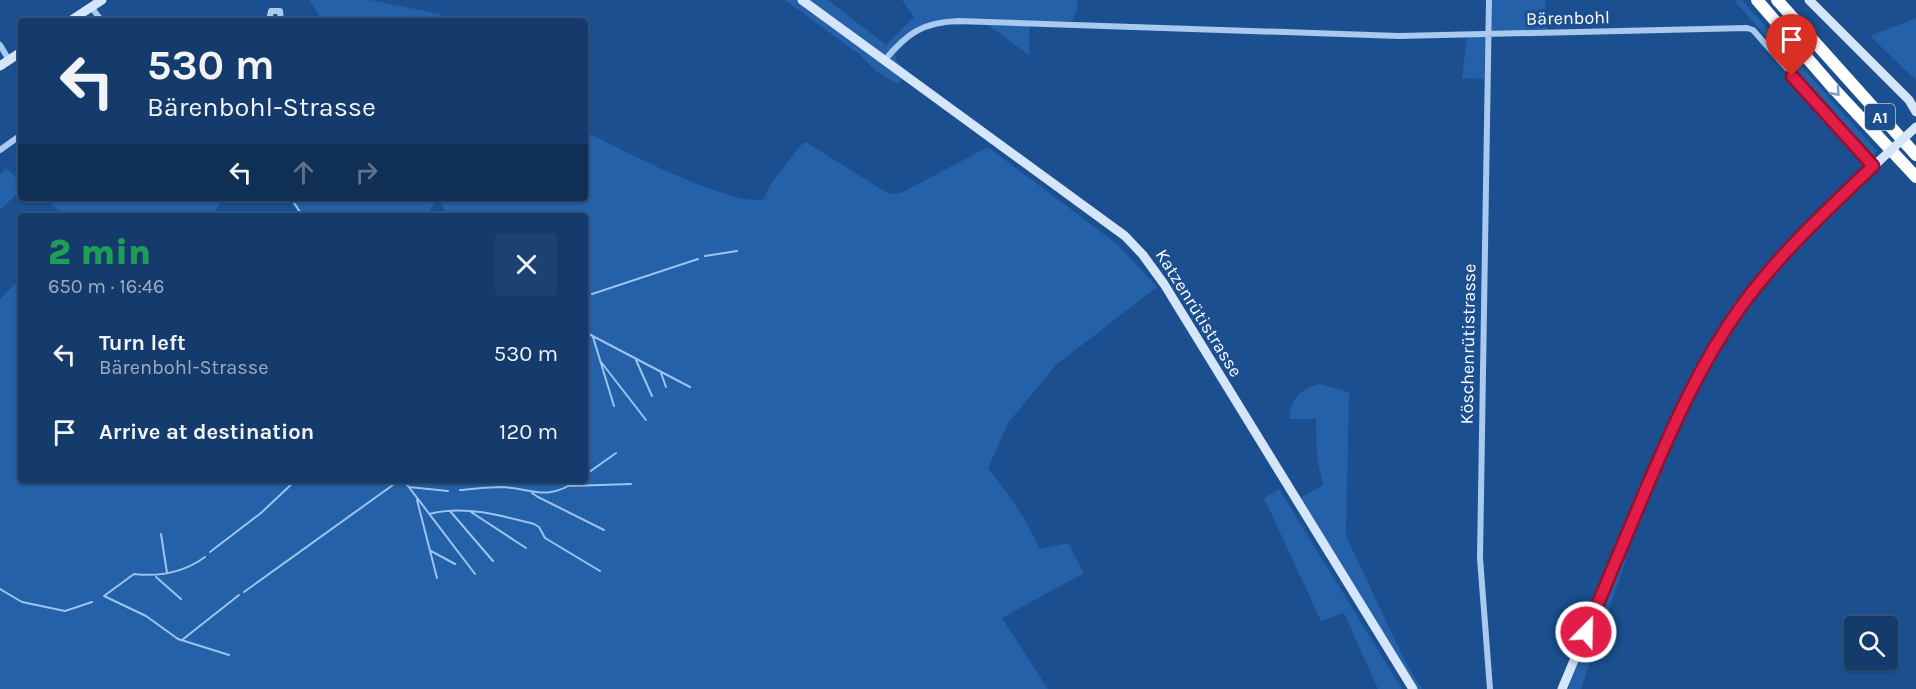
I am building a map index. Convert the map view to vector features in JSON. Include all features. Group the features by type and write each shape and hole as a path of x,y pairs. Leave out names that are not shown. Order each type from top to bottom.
{"highway":[{"name":"A1","path":"1756,0 1834,89 1916,177"},
{"name":"A1","path":"1777,0 1916,155"}],"street":[{"path":"75,18 102,0"},
{"name":"Katzenrütistrasse","path":"802,0 1125,236 1143,255 1164,284 1413,689"},
{"name":"Köschenrütistrasse","path":"1489,0 1480,558 1490,689"},
{"path":"1809,0 1909,100 1916,111"},
{"path":"91,8 99,18"},
{"path":"270,18 271,11 277,10 280,11 281,18"},
{"name":"Bärenbohl","path":"884,61 909,34 941,21 1384,35 1742,28 1753,30 1876,164"},
{"path":"0,45 4,63 18,54"},
{"path":"1562,689 1671,430 1713,350 1744,302 1780,259 1818,218 1916,127"},
{"path":"0,150 18,137"}],"shaded area":[{"path":"309,0 370,0 440,14 442,18 321,18"},
{"path":"785,0 828,0 886,45 914,17 902,0 1077,0 1077,11 1072,21 1030,21 1029,55 988,25 945,25 926,30 912,37 895,54 897,62 908,71 898,84 877,72 859,54"},
{"path":"1492,0 1545,0 1548,30 1492,31"},
{"path":"1734,0 1742,0 1877,151 1873,156 1868,155"},
{"path":"1916,18 1916,80 1870,36"},
{"path":"1467,37 1485,37 1484,79 1462,78"},
{"path":"588,133 675,175 728,195 750,200 764,199 770,185 800,146 806,142 889,194 901,193 988,147 1117,244 1157,287 1056,365 1008,423 988,468 1023,517 1039,549 1068,543 1084,573 1002,618 1048,689 0,689 0,299 18,281 18,483 588,483 588,213 447,212 439,201 588,201"},
{"path":"6,168 18,179 18,193 0,210 0,174"},
{"path":"48,201 222,201 212,213 62,213"},
{"path":"290,201 437,201 427,213 298,213"},
{"path":"1319,384 1349,392 1346,536 1404,659 1422,689 1417,689 1300,498 1323,485 1317,458 1316,419 1289,419 1297,396 1306,389"},
{"path":"1279,489 1402,689 1378,689 1344,613 1321,621 1264,498"},
{"path":"1621,559 1626,560 1581,689 1567,689"}],"waterway":[{"path":"293,201 300,212"},
{"path":"705,256 737,251"},
{"path":"592,294 698,259"},
{"path":"588,334 690,387"},
{"path":"593,337 614,406"},
{"path":"636,360 652,396"},
{"path":"601,362 646,420"},
{"path":"661,373 666,387"},
{"path":"588,473 616,453"},
{"path":"210,552 261,513 293,483"},
{"path":"244,592 396,483"},
{"path":"406,483 475,574"},
{"path":"460,490 502,487 540,493 557,491 573,483"},
{"path":"570,486 631,484"},
{"path":"409,487 448,491"},
{"path":"532,493 604,530"},
{"path":"417,500 437,578"},
{"path":"429,514 455,510 469,511 534,524 539,527 545,538 600,571"},
{"path":"450,511 493,561"},
{"path":"471,512 526,548"},
{"path":"161,534 167,573"},
{"path":"431,551 455,564"},
{"path":"104,596 134,574 171,573 188,567 205,557"},
{"path":"156,577 181,599"},
{"path":"0,589 22,602 65,611 92,602"},
{"path":"182,640 239,595"},
{"path":"104,596 146,616 178,639 229,655"}],"route":[{"path":"1586,632 1671,430 1690,390 1727,326 1780,259 1818,218 1873,166 1792,76"}]}
